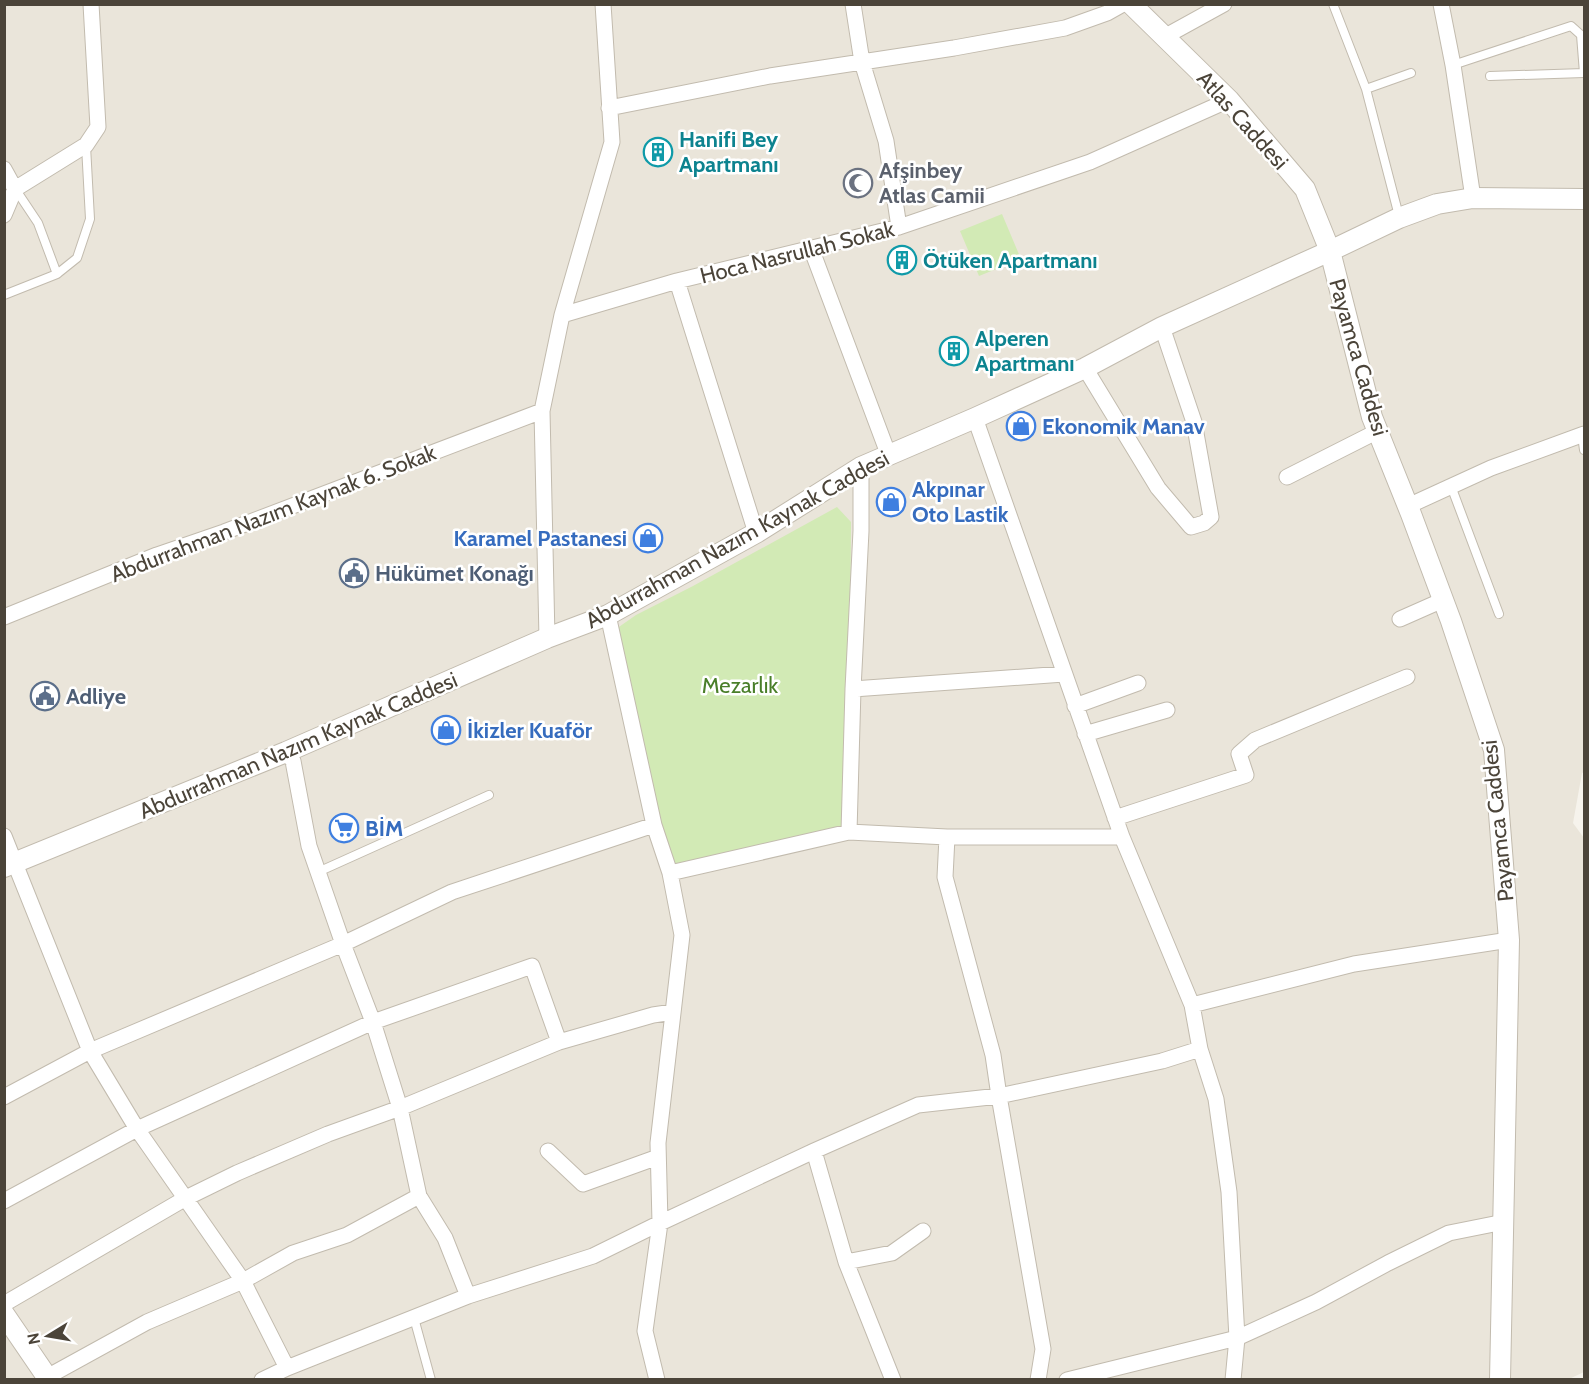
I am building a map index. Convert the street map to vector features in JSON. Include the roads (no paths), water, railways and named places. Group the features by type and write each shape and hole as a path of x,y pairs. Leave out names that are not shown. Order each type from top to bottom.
{"street":[{"path":"4,215 15,189 86,145 98,127 91,4"},
{"path":"547,638 542,411 562,315 612,142 603,4"},
{"path":"853,4 862,62 886,141 899,227"},
{"path":"609,108 770,76 1065,28 1107,13 1123,4"},
{"name":"Atlas Caddesi","path":"1131,4 1229,100 1305,189 1330,251"},
{"path":"1164,37 1224,4"},
{"path":"1441,4 1453,65 1473,198"},
{"name":"Hoca Nasrullah Sokak","path":"562,315 676,281 899,227 1090,162 1229,100"},
{"path":"4,169 15,189"},
{"name":"Abdurrahman Nazım Kaynak Caddesi","path":"9,865 286,752 547,638 608,615 756,533 861,467 1085,368 1162,327 1399,218 1437,204 1473,198 1584,199"},
{"path":"812,248 889,456"},
{"name":"Payamca Caddesi","path":"1330,251 1372,417 1443,600 1494,750 1509,940 1500,1380"},
{"path":"676,281 756,533"},
{"path":"1085,368 1158,488 1191,527 1204,523 1211,517 1194,422 1162,327"},
{"name":"Abdurrahman Nazım Kaynak 6. Sokak","path":"4,617 157,555 225,532 542,411"},
{"path":"975,418 1122,837 1192,1005 1200,1049 1216,1099 1230,1192 1237,1338 1233,1380"},
{"path":"1287,477 1378,431"},
{"path":"1408,506 1491,468 1584,439"},
{"path":"849,832 861,531 861,467"},
{"path":"1400,620 1443,600"},
{"path":"608,615 654,825 670,873 682,935 658,1143 660,1223 645,1331 657,1380"},
{"path":"853,689 1064,674"},
{"path":"1115,818 1246,775 1239,754 1255,740 1407,677"},
{"path":"1076,706 1138,683"},
{"path":"1085,734 1167,710"},
{"path":"286,752 293,762 309,846 373,1022 400,1108 419,1196 445,1238 468,1296"},
{"path":"4,1097 90,1051 343,944 452,891 654,825"},
{"path":"670,873 849,832 947,837 1122,837"},
{"path":"4,836 9,865 90,1051 137,1129 243,1281 287,1368"},
{"path":"947,837 945,877 993,1055 1043,1349 1038,1380"},
{"path":"1192,1005 1353,964 1509,940"},
{"path":"4,1201 137,1129 373,1022 532,966 559,1042"},
{"path":"4,1304 186,1198 237,1173 328,1134 400,1108 559,1042 653,1015 673,1012"},
{"path":"262,1380 468,1296 593,1256 814,1151 918,1105 999,1096 1162,1061 1200,1049"},
{"path":"548,1151 583,1184 658,1157"},
{"path":"814,1151 846,1262 893,1380"},
{"path":"4,1314 48,1378 147,1322 243,1281 293,1253 347,1235 419,1196"},
{"path":"1067,1380 1237,1338 1316,1302 1449,1233 1504,1222"},
{"path":"846,1262 892,1253 923,1231"}],"lane":[{"path":"1333,4 1366,89 1399,218"},
{"path":"1453,65 1571,26 1581,35 1584,73 1490,76"},
{"path":"1366,89 1410,73"},
{"path":"4,295 57,274 76,258 90,219 86,145"},
{"path":"15,189 38,223 57,274"},
{"path":"1451,485 1499,614"},
{"path":"318,872 489,795"},
{"path":"414,1318 431,1380"}],"place":[{"name":"Hanifi Bey Apartmanı","path":"658,152"},
{"name":"Afşinbey Atlas Camii","path":"858,183"},
{"name":"Ötüken Apartmanı","path":"902,260"},
{"name":"Alperen Apartmanı","path":"954,351"},
{"name":"Ekonomik Manav","path":"1021,426"},
{"name":"Akpınar Oto Lastik","path":"891,502"},
{"name":"Karamel Pastanesi","path":"648,538"},
{"name":"Hükümet Konağı","path":"354,573"},
{"name":"Adliye","path":"45,696"},
{"name":"İkizler Kuaför","path":"446,730"},
{"name":"BİM","path":"344,828"}],"park label":[{"name":"Mezarlık","path":"740,685"}]}
